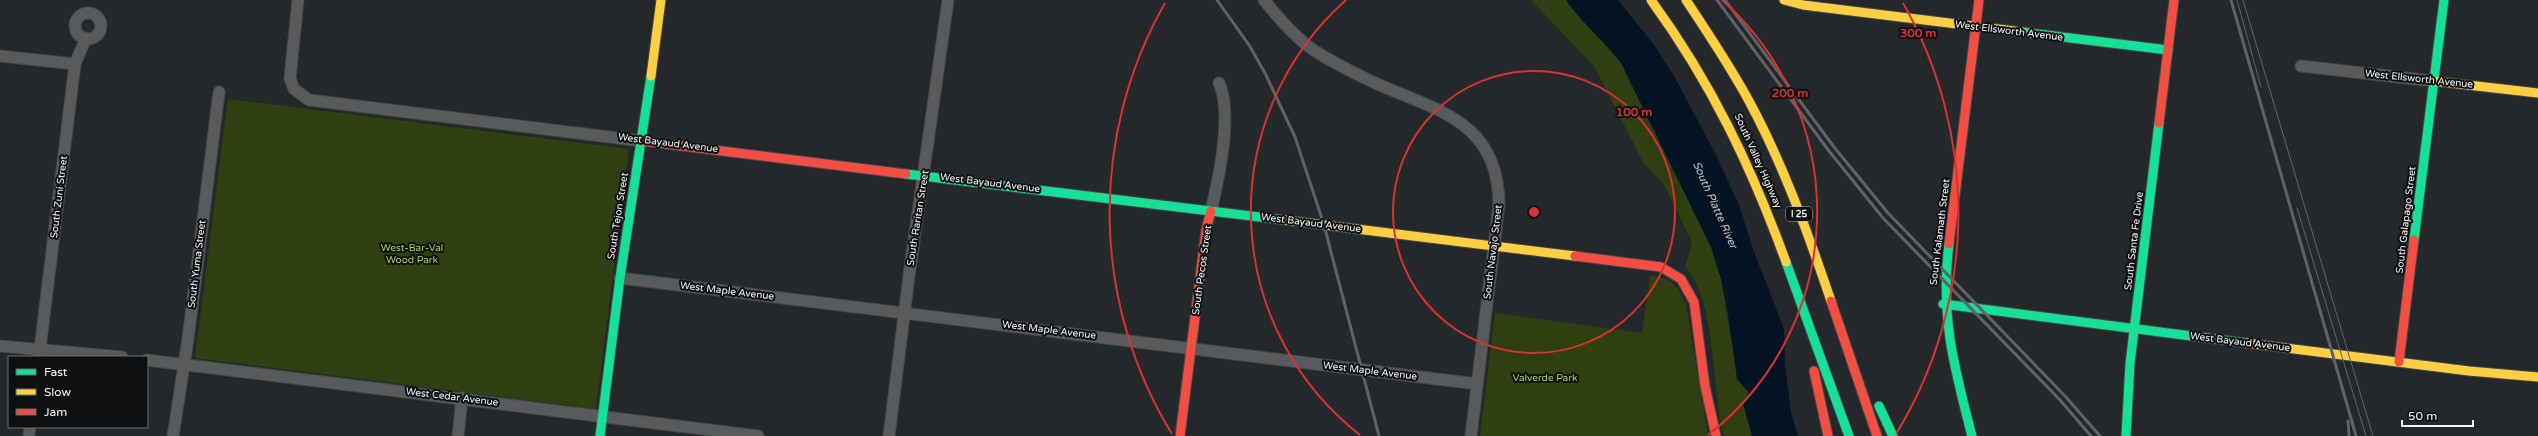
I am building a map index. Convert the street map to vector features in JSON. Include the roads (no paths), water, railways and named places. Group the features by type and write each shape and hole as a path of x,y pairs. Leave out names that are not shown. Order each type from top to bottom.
{"main road":[{"name":"South Tejon Street","path":"600,436 620,278 642,141 661,0"},
{"name":"South Valley Highway","path":"1651,0 1691,56 1719,102 1756,181 1848,436"},
{"name":"South Valley Highway","path":"1686,0 1734,74 1773,148 1836,311 1878,436"},
{"name":"West Ellsworth Avenue","path":"1784,0 1976,28 2168,50"},
{"name":"South Kalamath Street","path":"1972,436 1948,343 1943,304 1945,272 1979,0"},
{"name":"South Santa Fe Drive","path":"2126,436 2135,330 2174,0"},
{"name":"South Galapago Street","path":"2400,362 2444,0"},
{"name":"West Ellsworth Avenue","path":"2433,81 2538,93"},
{"name":"West Bayaud Avenue","path":"642,141 1656,266 1670,271 1684,283 1694,302 1705,386 1716,436"},
{"name":"South Pecos Street","path":"1180,436 1206,230 1211,211"},
{"path":"1783,255 1806,337 1828,436"},
{"name":"West Bayaud Avenue","path":"1943,304 2135,330 2538,377"},
{"path":"1836,311 1893,436"}],"street":[{"name":"West Bayaud Avenue","path":"298,0 290,72 294,89 303,97 318,102 642,141"},
{"name":"South Raritan Street","path":"889,436 904,312 925,175 948,0"},
{"name":"South Navajo Street","path":"1264,0 1280,19 1317,52 1375,83 1446,113 1476,134 1490,158 1498,180 1499,204 1471,436"},
{"name":"South Zuni Street","path":"40,353 76,64 86,38"},
{"path":"0,56 76,64"},
{"name":"West Ellsworth Avenue","path":"2301,66 2433,81"},
{"name":"South Pecos Street","path":"1211,211 1217,188 1226,116 1225,95 1220,83"},
{"name":"South Yuma Street","path":"173,436 184,364 218,92"},
{"name":"West Maple Avenue","path":"620,278 1477,384"},
{"path":"0,346 40,353 102,356"},
{"name":"West Cedar Avenue","path":"148,360 758,436"},
{"path":"458,436 462,398"}],"water":[{"name":"South Platte River","path":"1566,0 1618,0 1654,45 1674,76 1716,155 1739,205 1753,249 1784,329 1785,365 1791,412 1798,436 1752,436 1743,403 1749,393 1737,379 1728,314 1721,279 1711,247 1621,63"}],"tram line":[{"path":"2237,0 2261,87"},
{"path":"2243,0 2373,436"},
{"path":"2297,208 2366,436"}],"railway":[{"path":"1217,0 1249,45 1265,73 1295,137 1324,225 1379,436"},
{"path":"1717,0 1829,151 1883,218 2060,400 2091,436"},
{"path":"1725,0 1834,147 1888,213 2065,396 2100,436"},
{"path":"2231,0 2356,436"},
{"path":"2348,421 2349,436"}],"park label":[{"name":"West-Bar-Val Wood Park","path":"412,254"},
{"name":"Valverde Park","path":"1545,378"}]}
